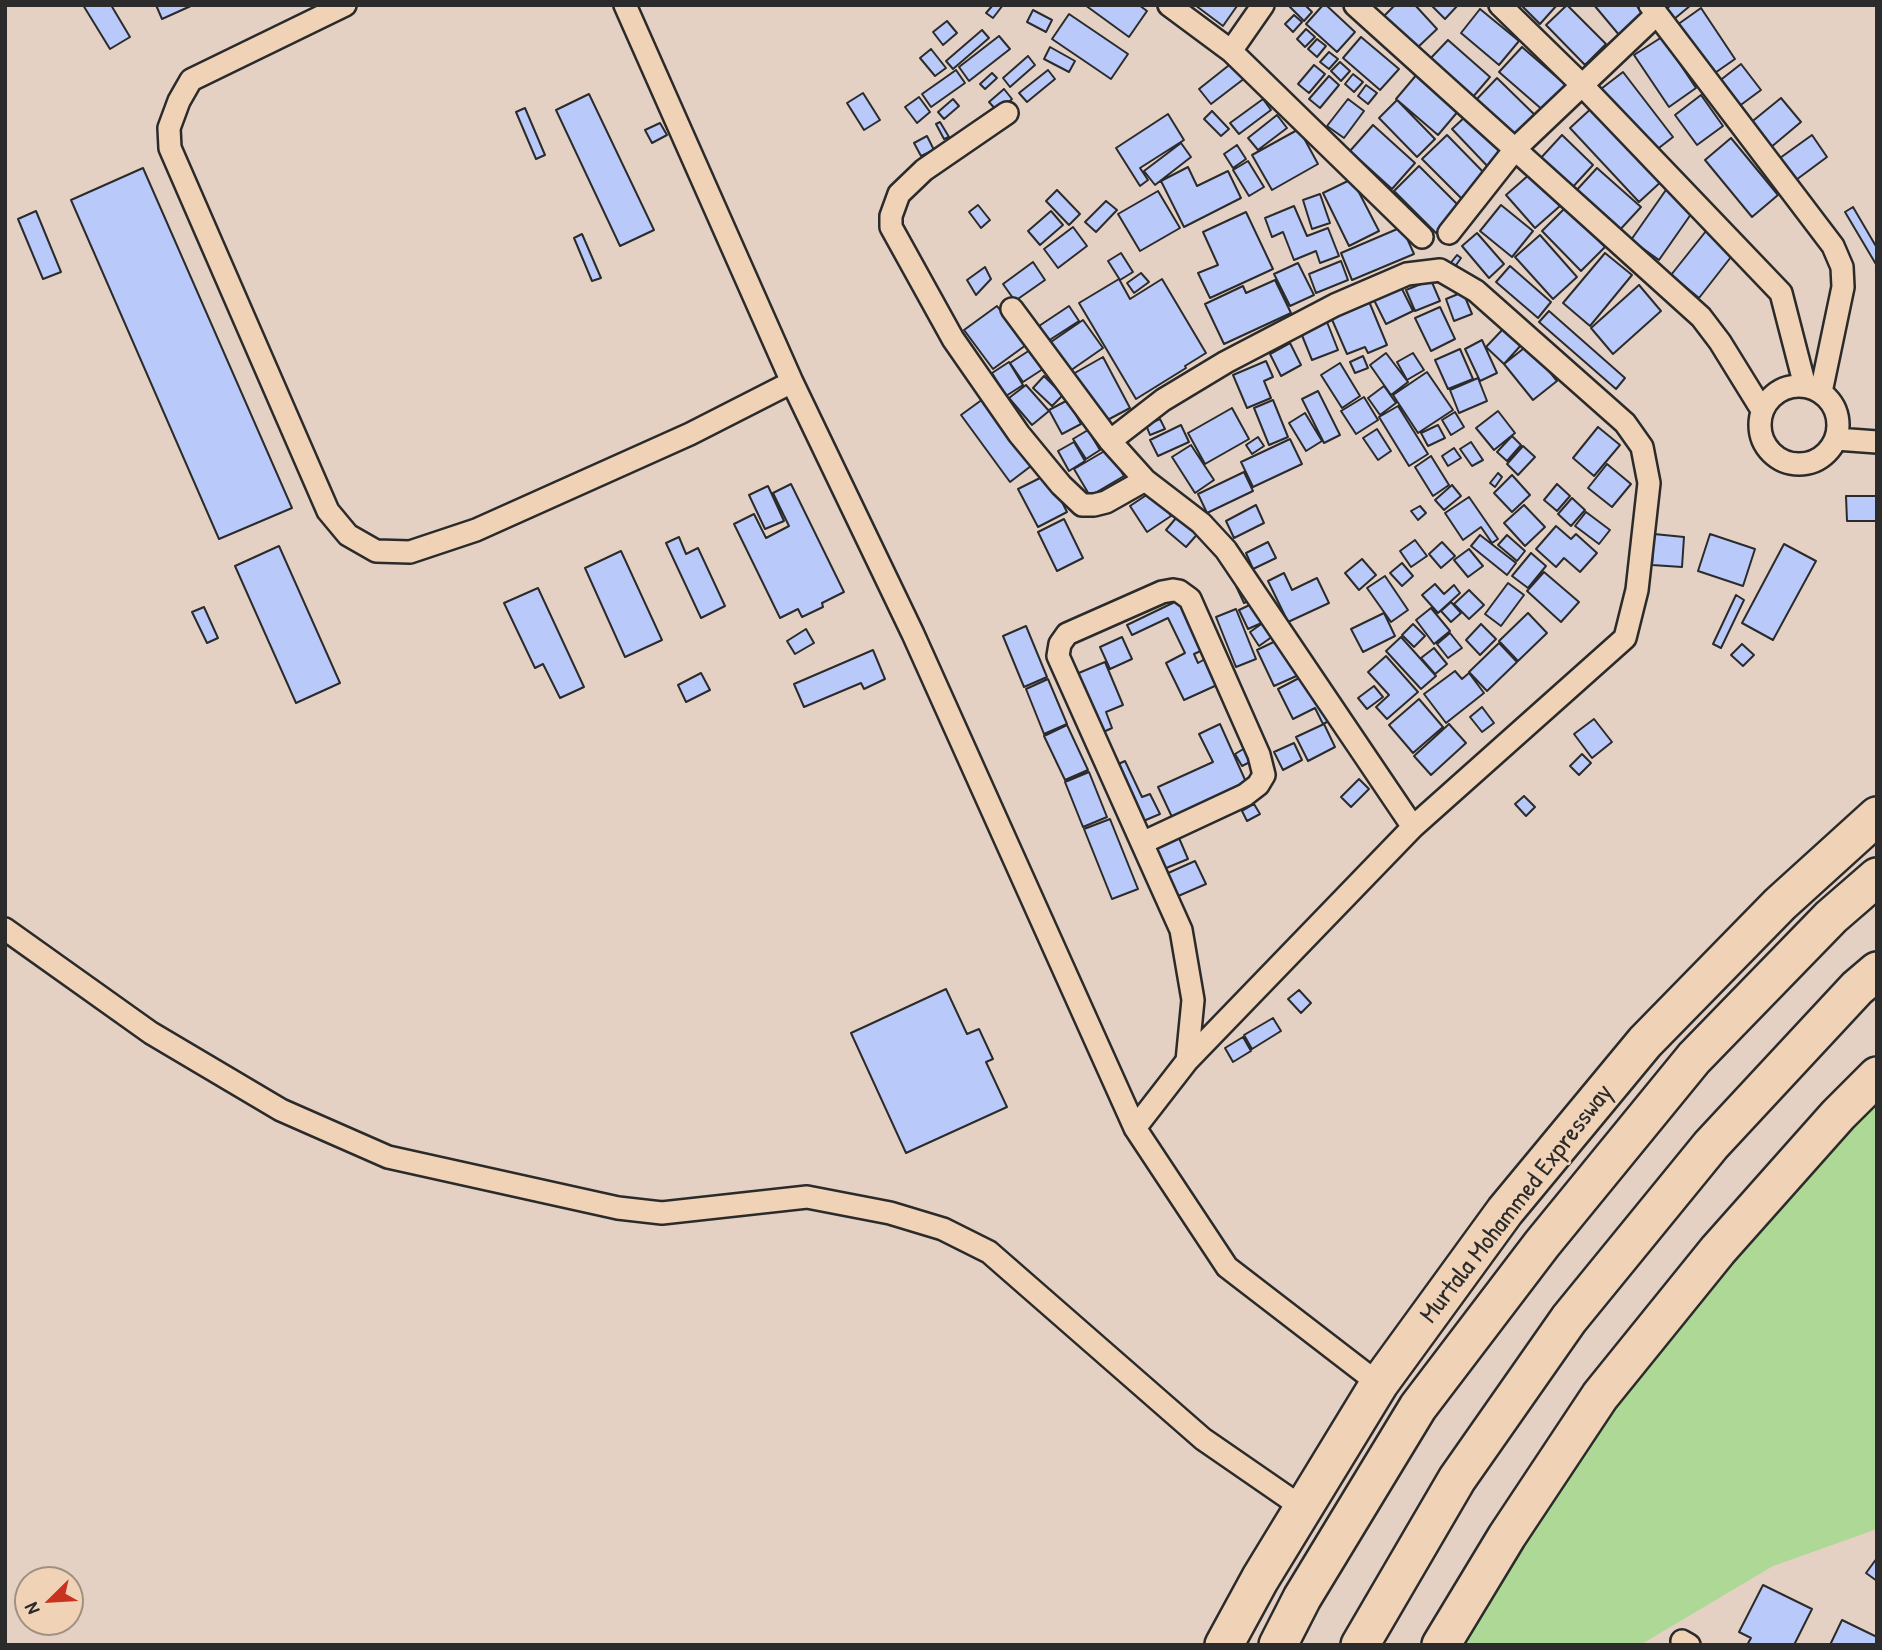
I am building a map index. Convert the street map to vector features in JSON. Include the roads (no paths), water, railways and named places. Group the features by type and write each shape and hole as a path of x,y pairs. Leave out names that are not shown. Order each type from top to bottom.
{"highway":[{"name":"Murtala Mohammed Expressway","path":"1224,1645 1260,1580 1379,1384 1505,1211 1645,1042 1780,904 1877,816"},
{"name":"Murtala Mohammed Expressway","path":"1278,1645 1302,1598 1418,1407 1542,1244 1694,1058 1831,917 1877,877"},
{"path":"1360,1645 1457,1479 1569,1319 1711,1144 1857,988 1877,971"},
{"path":"1441,1645 1507,1536 1600,1396 1718,1250 1838,1115 1877,1076"}],"street":[{"path":"345,5 191,80 179,101 169,128 170,148 328,511 348,535 376,551 410,552 476,530 690,434 792,382"},
{"path":"625,5 792,382 913,634 1135,1128 1227,1267 1379,1384"},
{"path":"1169,5 1231,51 1422,237"},
{"path":"1231,51 1263,5"},
{"path":"1355,5 1701,317 1720,342 1762,410"},
{"path":"1500,5 1582,85 1781,293 1813,389 1833,405 1838,422 1836,439 1826,453 1811,462 1793,464 1777,457 1765,444 1760,427 1762,410 1772,396 1787,387 1813,389"},
{"path":"1449,233 1516,148 1582,85 1653,10 1833,246 1842,267 1843,287 1813,389"},
{"path":"1007,114 924,170 899,194 891,216 891,227 953,339 1019,433 1061,485 1082,505 1094,505 1106,502 1145,480"},
{"path":"1110,441 1163,400 1226,362 1335,305 1407,274 1440,270 1476,291 1625,423 1642,447 1649,483 1637,590 1625,638 1413,827 1187,1060 1135,1128"},
{"path":"1012,309 1110,441 1145,480 1201,523 1226,550 1413,827"},
{"path":"1836,439 1877,442"},
{"path":"1142,843 1245,795 1258,785 1264,775 1259,755 1190,599 1173,590 1162,592 1067,634 1060,644 1058,656 1181,930 1193,1000 1187,1060"},
{"path":"5,929 151,1033 281,1110 388,1157 618,1208 662,1213 807,1197 891,1213 943,1229 989,1252 1203,1439 1303,1508"}]}
